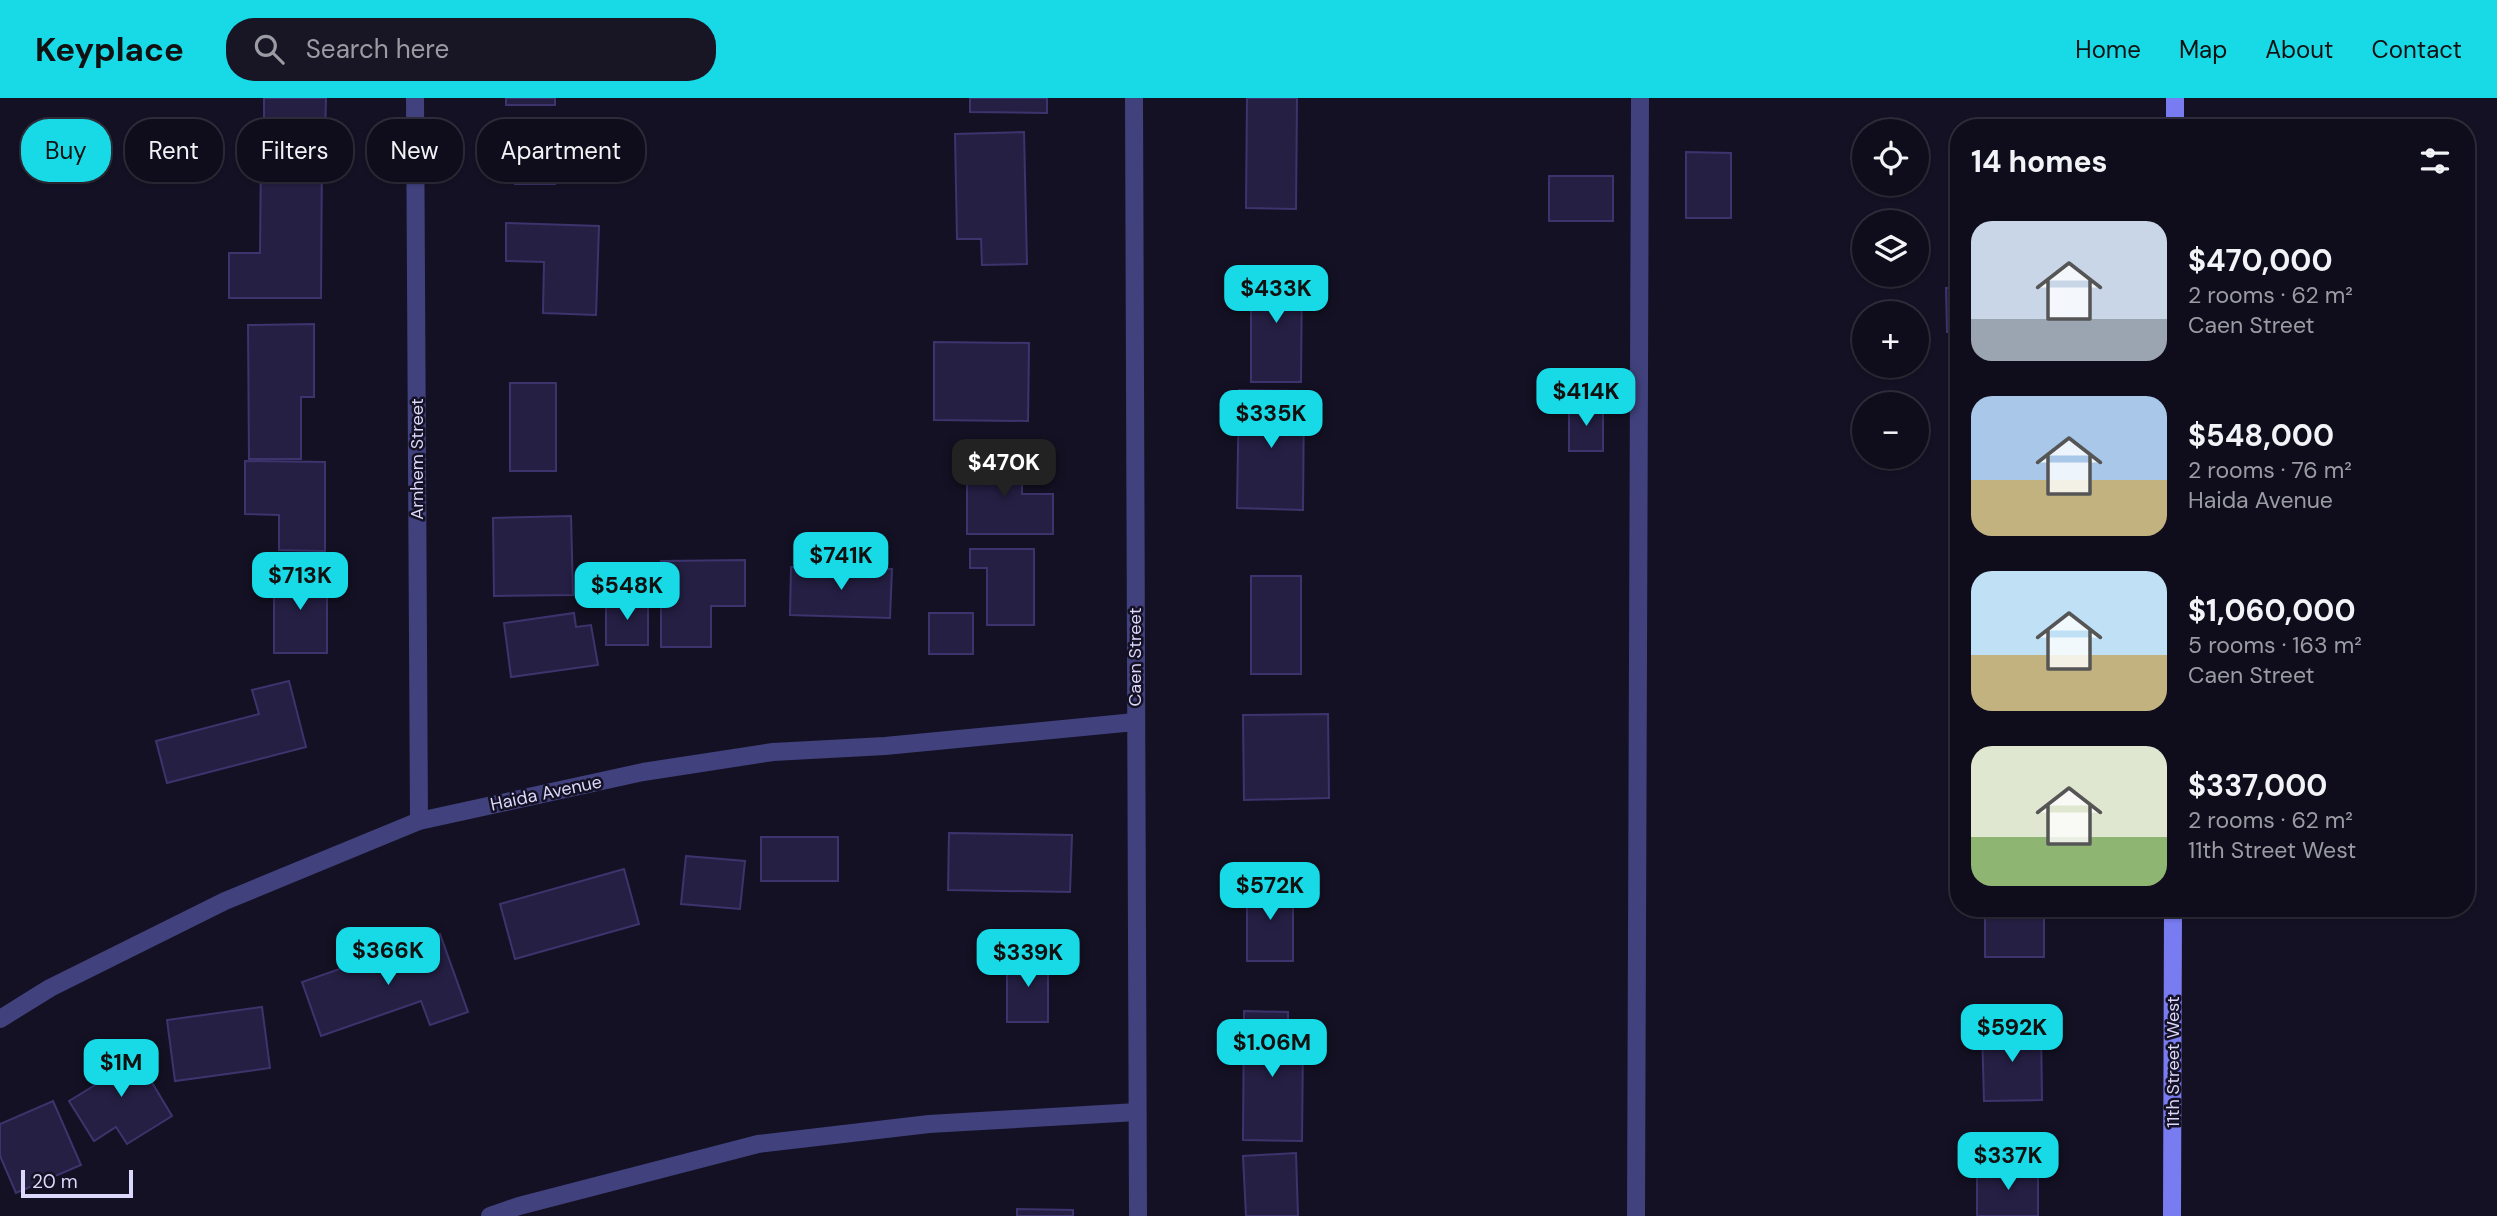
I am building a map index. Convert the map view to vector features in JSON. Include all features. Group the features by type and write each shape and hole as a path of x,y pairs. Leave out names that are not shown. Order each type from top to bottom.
{"main road":[{"path":"2175,98 2175,119"},
{"name":"11th Street West","path":"2172,1216 2173,917"}],"street":[{"name":"Arnhem Street","path":"415,98 419,821"},
{"name":"Caen Street","path":"1134,98 1138,1216"},
{"path":"1636,1216 1640,98"},
{"name":"Haida Avenue","path":"0,1019 50,988 225,901 419,821 643,772 773,752 885,746 1135,722"},
{"path":"490,1216 519,1206 758,1144 929,1124 1137,1112"}],"building":[{"path":"264,98 326,98 325,119 264,119"},
{"path":"506,98 555,98 555,105 506,105"},
{"path":"970,98 1047,98 1047,113 970,112"},
{"path":"1247,98 1297,98 1296,209 1246,208"},
{"path":"1024,132 1027,264 982,265 981,239 957,239 955,134"},
{"path":"1686,152 1731,153 1731,218 1686,218"},
{"path":"1549,176 1613,176 1613,221 1549,221"},
{"path":"261,182 322,182 321,298 229,298 229,253 260,253"},
{"path":"515,182 555,182 555,184"},
{"path":"506,223 599,226 596,315 543,313 544,262 506,261"},
{"path":"1251,269 1302,269 1301,382 1251,382"},
{"path":"1946,288 1950,288 1950,332 1947,332"},
{"path":"314,324 314,397 301,397 301,459 249,459 248,325"},
{"path":"934,342 1029,343 1028,421 934,420"},
{"path":"510,383 556,383 556,471 510,471"},
{"path":"1239,390 1304,391 1303,510 1237,508"},
{"path":"1569,406 1603,406 1603,451 1569,451"},
{"path":"1022,454 1022,494 1053,494 1053,534 967,534 967,455"},
{"path":"245,461 325,462 325,551 279,550 279,515 245,514"},
{"path":"571,516 573,595 494,596 493,518"},
{"path":"970,549 1034,549 1034,625 987,625 987,568 970,568"},
{"path":"745,560 745,606 711,606 711,647 661,647 661,561"},
{"path":"791,567 892,569 890,618 790,615"},
{"path":"274,572 327,572 327,653 274,653"},
{"path":"1251,576 1301,576 1301,674 1251,674"},
{"path":"606,600 648,600 648,645 606,645"},
{"path":"574,613 576,627 591,625 598,665 511,677 504,623"},
{"path":"929,613 973,613 973,654 929,654"},
{"path":"289,681 306,747 167,783 156,741 259,714 252,690"},
{"path":"1328,714 1329,798 1244,800 1243,715"},
{"path":"949,833 1072,835 1070,892 948,890"},
{"path":"761,837 838,837 838,881 761,881"},
{"path":"686,856 745,861 740,909 681,904"},
{"path":"624,869 639,924 515,959 500,904"},
{"path":"1247,884 1293,884 1293,961 1247,961"},
{"path":"1985,917 2044,917 2044,957 1985,957"},
{"path":"440,934 468,1012 430,1025 421,1001 321,1036 302,982"},
{"path":"1007,956 1048,956 1048,1022 1007,1022"},
{"path":"262,1007 270,1068 175,1081 167,1020"},
{"path":"1244,1011 1288,1012 1288,1043 1303,1043 1302,1141 1243,1140"},
{"path":"2041,1028 2042,1100 1984,1101 1982,1029"},
{"path":"129,1044 172,1116 127,1144 116,1127 94,1141 69,1101 100,1082 90,1067"},
{"path":"53,1101 81,1165 16,1193 0,1156 0,1124"},
{"path":"1296,1153 1298,1216 1246,1216 1243,1156"},
{"path":"1977,1168 2038,1168 2038,1216 1977,1216"},
{"path":"1017,1209 1073,1210 1073,1216 1017,1216"}]}
